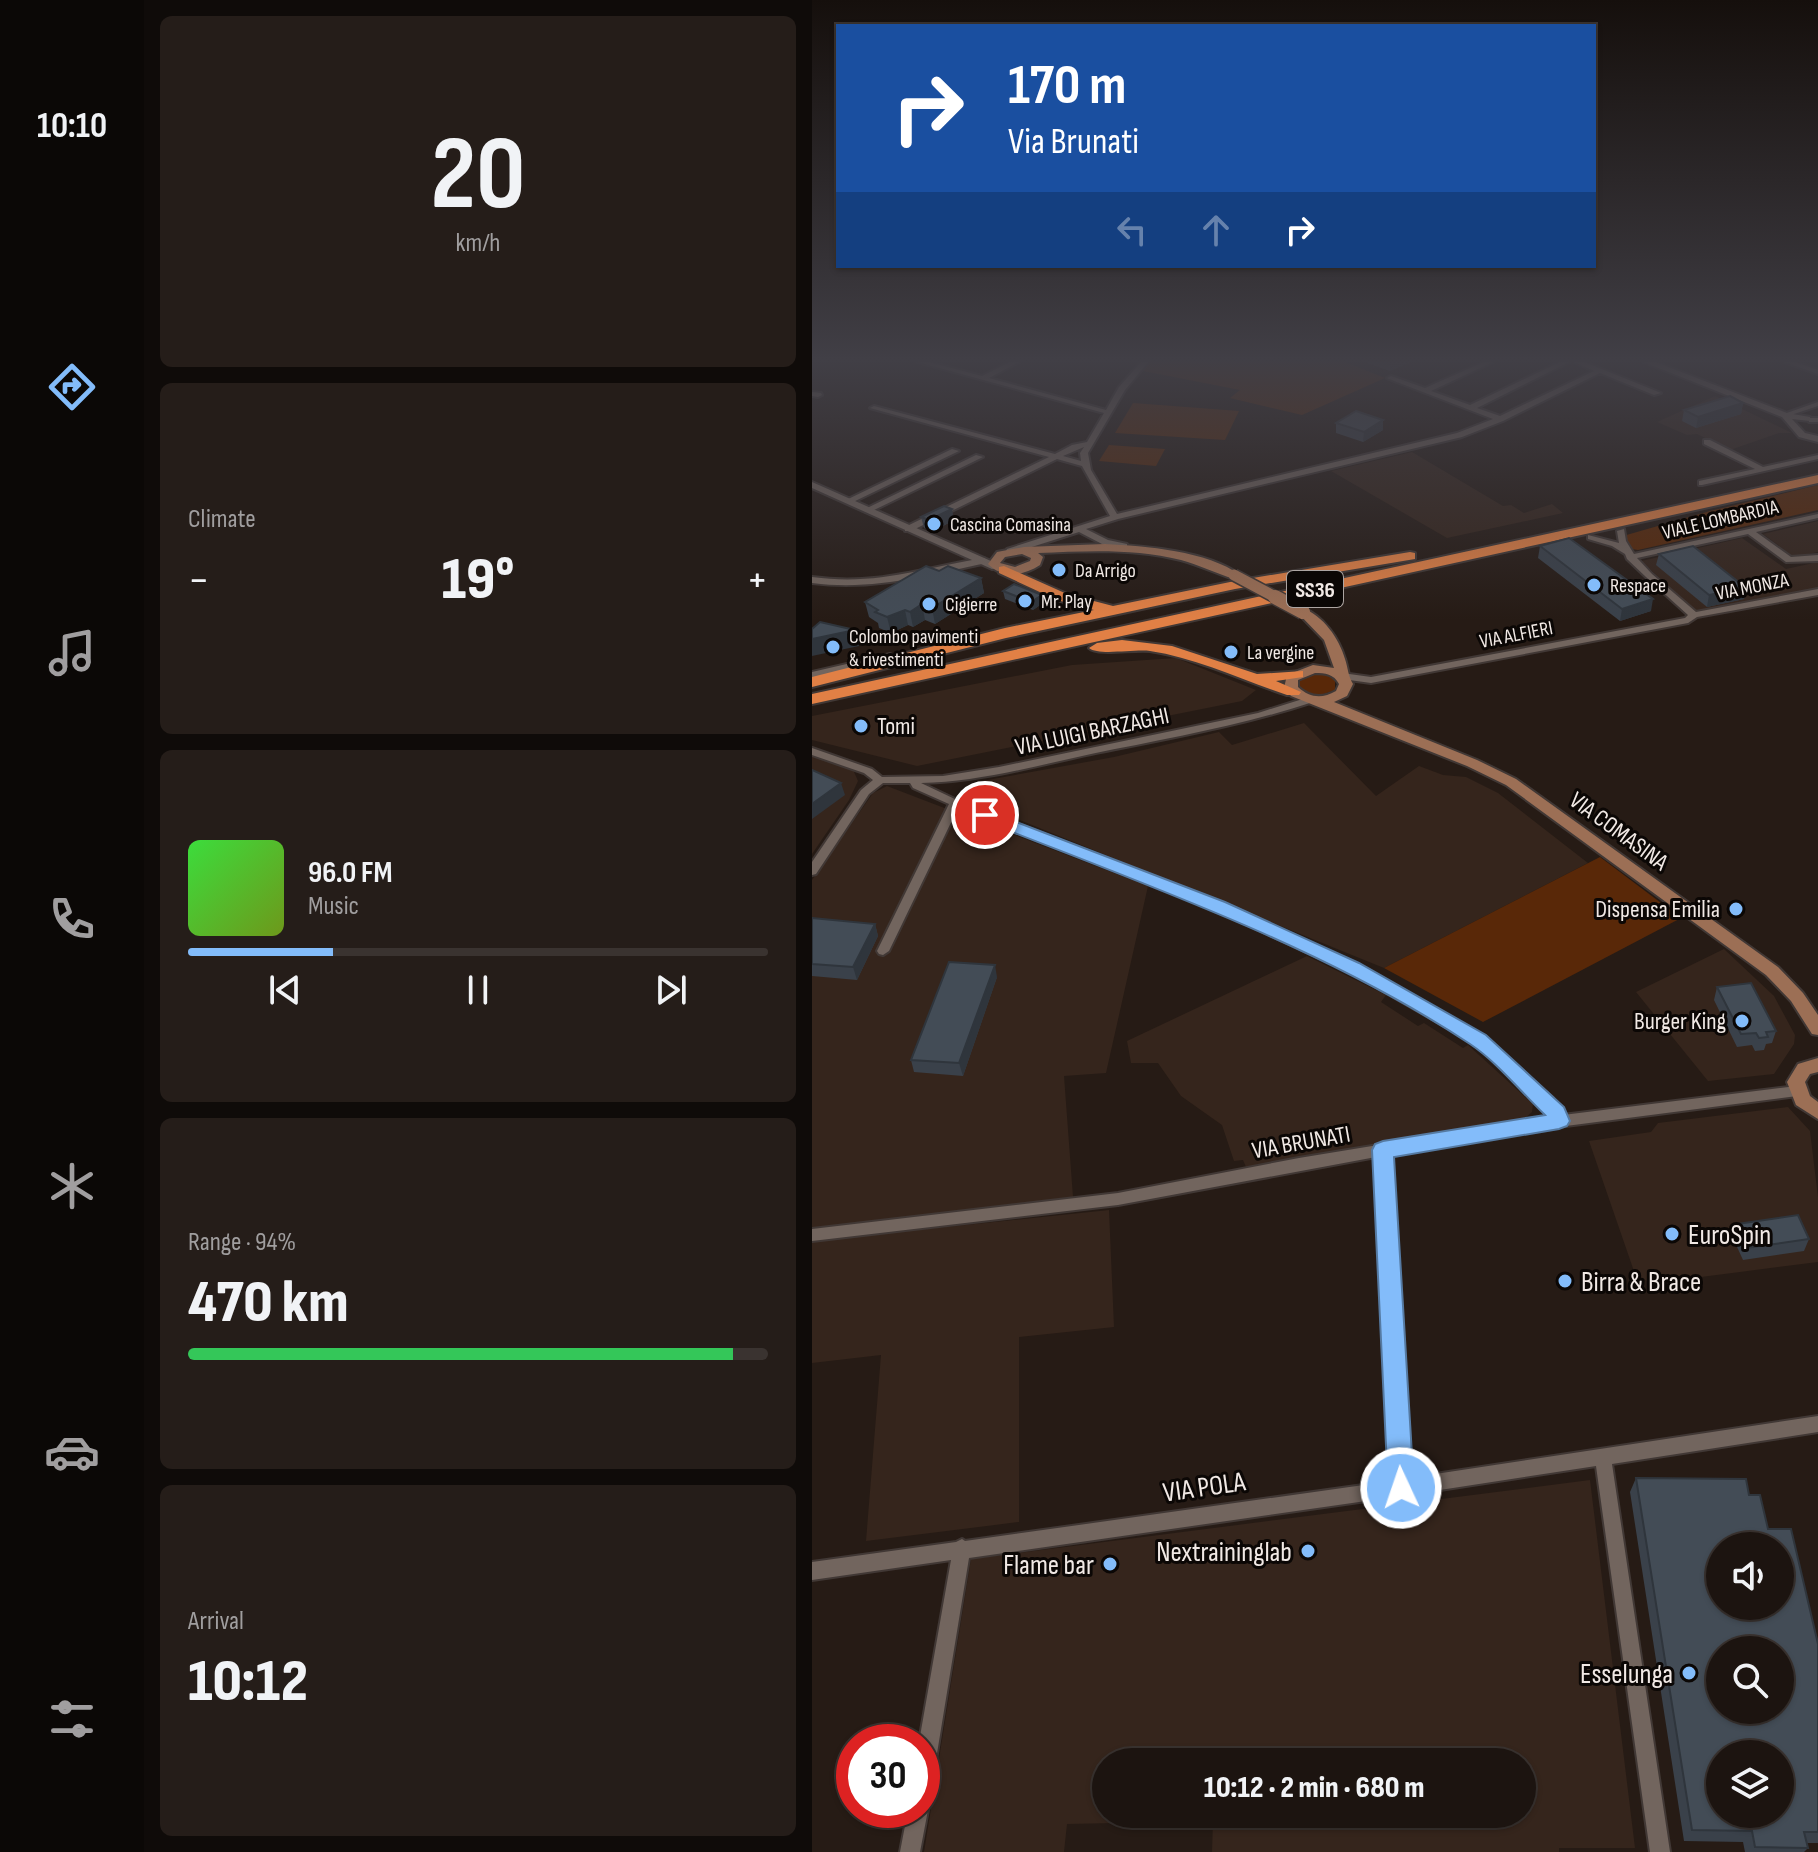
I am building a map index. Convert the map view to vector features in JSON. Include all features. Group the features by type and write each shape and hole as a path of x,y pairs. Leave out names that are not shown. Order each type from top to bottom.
{"highway":[{"name":"SS36","path":"812,684 1818,467"},
{"name":"SS36","path":"819,698 1818,479"},
{"path":"812,684 1051,624 1286,576 1410,556"},
{"path":"1003,560 1036,586 1062,597 1101,608 1128,608"},
{"path":"1035,563 1031,580 1036,586"},
{"path":"1051,624 1068,611 1062,597"},
{"path":"819,698 999,668 1190,628"},
{"path":"1105,646 1159,648 1293,692"},
{"path":"1243,676 1305,672"}],"main road":[{"path":"1080,547 1016,571 1003,560 1024,550 1080,547 1124,546 1186,556 1234,575 1303,612 1329,635 1338,655 1349,702 1360,716"},
{"path":"1024,550 1035,554 1035,563"},
{"path":"1293,692 1290,683 1330,654 1329,635"},
{"path":"1305,672 1329,670 1344,682"},
{"path":"1315,700 1336,697 1344,682"},
{"name":"VIA COMASINA","path":"1293,692 1360,716 1511,782 1772,971 1797,997 1818,1029"},
{"path":"1818,1065 1804,1069 1798,1075 1797,1091 1802,1100 1818,1112"}],"street":[{"path":"1020,447 1085,464"},
{"path":"908,529 1080,447"},
{"path":"1087,447 1085,464 1115,517"},
{"path":"812,580 885,583 984,561 1003,560 1115,517 1231,487 1410,447"},
{"path":"1718,447 1763,470"},
{"path":"848,501 955,451"},
{"path":"867,510 979,457"},
{"path":"1702,483 1818,457"},
{"path":"812,485 984,561"},
{"name":"VIALE LOMBARDIA","path":"1628,555 1818,516"},
{"path":"1080,547 1092,544 1105,521"},
{"path":"1080,529 1124,546"},
{"path":"1621,531 1620,541 1628,555"},
{"path":"1749,531 1789,560 1818,558"},
{"path":"1591,537 1615,544 1694,615"},
{"path":"966,554 1003,560"},
{"name":"VIA MONZA","path":"1694,615 1818,592"},
{"name":"VIA ALFIERI","path":"1344,682 1371,680 1688,620 1694,615"},
{"path":"812,675 890,657"},
{"path":"1277,711 1289,701 1293,692"},
{"name":"VIA LUIGI BARZAGHI","path":"880,780 954,778 1174,735 1315,700"},
{"path":"812,751 868,771 880,780 865,792 812,871"},
{"path":"883,951 951,801 947,787 954,778"},
{"path":"914,780 917,786 951,801 1219,907 1352,968 1479,1040 1548,1102 1559,1121"},
{"name":"VIA BRUNATI","path":"812,1235 1118,1199 1559,1121 1797,1091"},
{"path":"1383,1150 1401,1488"},
{"name":"VIA POLA","path":"812,1571 1401,1488 1818,1424"},
{"path":"1603,1457 1660,1852"},
{"path":"932,1724 962,1548"},
{"path":"910,1852 915,1828"}],"shaded area":[{"path":"1107,447 1165,449 1156,466 1099,461"},
{"path":"1412,452 1503,506 1511,505 1524,513 1552,504 1563,513 1447,538 1331,471"},
{"path":"1818,485 1818,510 1638,550 1632,549 1623,536 1710,511"},
{"path":"1818,521 1818,552 1794,557 1763,534"},
{"path":"1742,538 1786,569 1818,562 1818,590 1698,613 1641,561"},
{"path":"1176,658 1256,690 1242,701 917,766 812,740 812,716 1072,665"},
{"path":"1313,673 1326,674 1335,679 1335,690 1318,696 1297,688 1301,677"},
{"path":"1304,723 1376,796 1419,766 1443,775 1466,777 1498,793 1588,863 1384,968 983,805 976,782 1114,757 1219,732 1232,745"},
{"path":"812,753 851,765 858,781 849,800 812,854"},
{"path":"887,786 1148,886 1106,1073 1064,1076 1073,1197 812,1228 812,880 873,793"},
{"path":"1600,857 1681,918 1483,1022 1384,968"},
{"path":"1724,949 1774,996 1795,1035 1794,1044 1774,1074 1708,1081 1636,992"},
{"path":"1307,956 1386,995 1381,1002 1418,1026 1424,1023 1463,1048 1468,1045 1533,1104 1532,1112 1523,1120 1246,1167 1243,1160 1234,1161 1222,1125 1181,1096 1158,1063 1131,1063 1127,1041"},
{"path":"1788,1107 1810,1131 1818,1197 1818,1262 1654,1283 1636,1277 1589,1141 1651,1132 1658,1123"},
{"path":"1109,1210 1114,1327 1019,1337 1019,1522 866,1541 881,1355 812,1363 812,1241"},
{"path":"1590,1480 1635,1848 1559,1848 1559,1852 1212,1852 1213,1828 1536,1828 1536,1748 1092,1748 1092,1823 1067,1824 1064,1852 924,1852 928,1828 940,1828 940,1752 971,1559"}],"building":[{"path":"944,506 952,509 929,520 921,517"},
{"path":"1569,538 1653,599 1622,609 1540,546"},
{"path":"1693,546 1746,588 1709,595 1659,554"},
{"path":"926,566 939,571 948,566 981,578 932,608 922,604 910,612 905,610 887,617 875,612 878,610 865,602"},
{"path":"1014,584 1042,595 1031,602 1003,591"},
{"path":"820,622 855,630 812,639 812,629"},
{"path":"812,770 841,783 812,804"},
{"path":"812,918 875,924 853,967 812,964"},
{"path":"949,962 995,965 959,1063 911,1060"},
{"path":"1751,983 1776,1031 1766,1032 1768,1037 1759,1038 1756,1033 1741,1034 1717,987"},
{"path":"1798,1215 1809,1239 1747,1248 1737,1224"},
{"path":"1636,1478 1746,1479 1749,1495 1760,1495 1768,1529 1791,1529 1792,1532 1706,1532 1706,1620 1794,1620 1794,1542 1818,1644 1818,1832 1804,1832 1808,1848 1755,1847 1752,1831 1692,1830"}],"place":[{"name":"Cascina Comasina","path":"934,524"},
{"name":"Da Arrigo","path":"1059,570"},
{"name":"Respace","path":"1594,585"},
{"name":"Mr. Play","path":"1025,601"},
{"name":"Cigierre","path":"929,604"},
{"name":"Colombo pavimenti & rivestimenti","path":"833,647"},
{"name":"La vergine","path":"1231,652"},
{"name":"Tomi","path":"861,726"},
{"name":"Dispensa Emilia","path":"1736,909"},
{"name":"Burger King","path":"1742,1021"},
{"name":"EuroSpin","path":"1672,1234"},
{"name":"Birra & Brace","path":"1565,1281"},
{"name":"Nextraininglab","path":"1308,1551"},
{"name":"Flame bar","path":"1110,1564"},
{"name":"Esselunga","path":"1689,1673"}],"route":[{"path":"985,815 1270,928 1352,968 1479,1040 1548,1102 1556,1113 1559,1121 1383,1150 1401,1488"}]}
